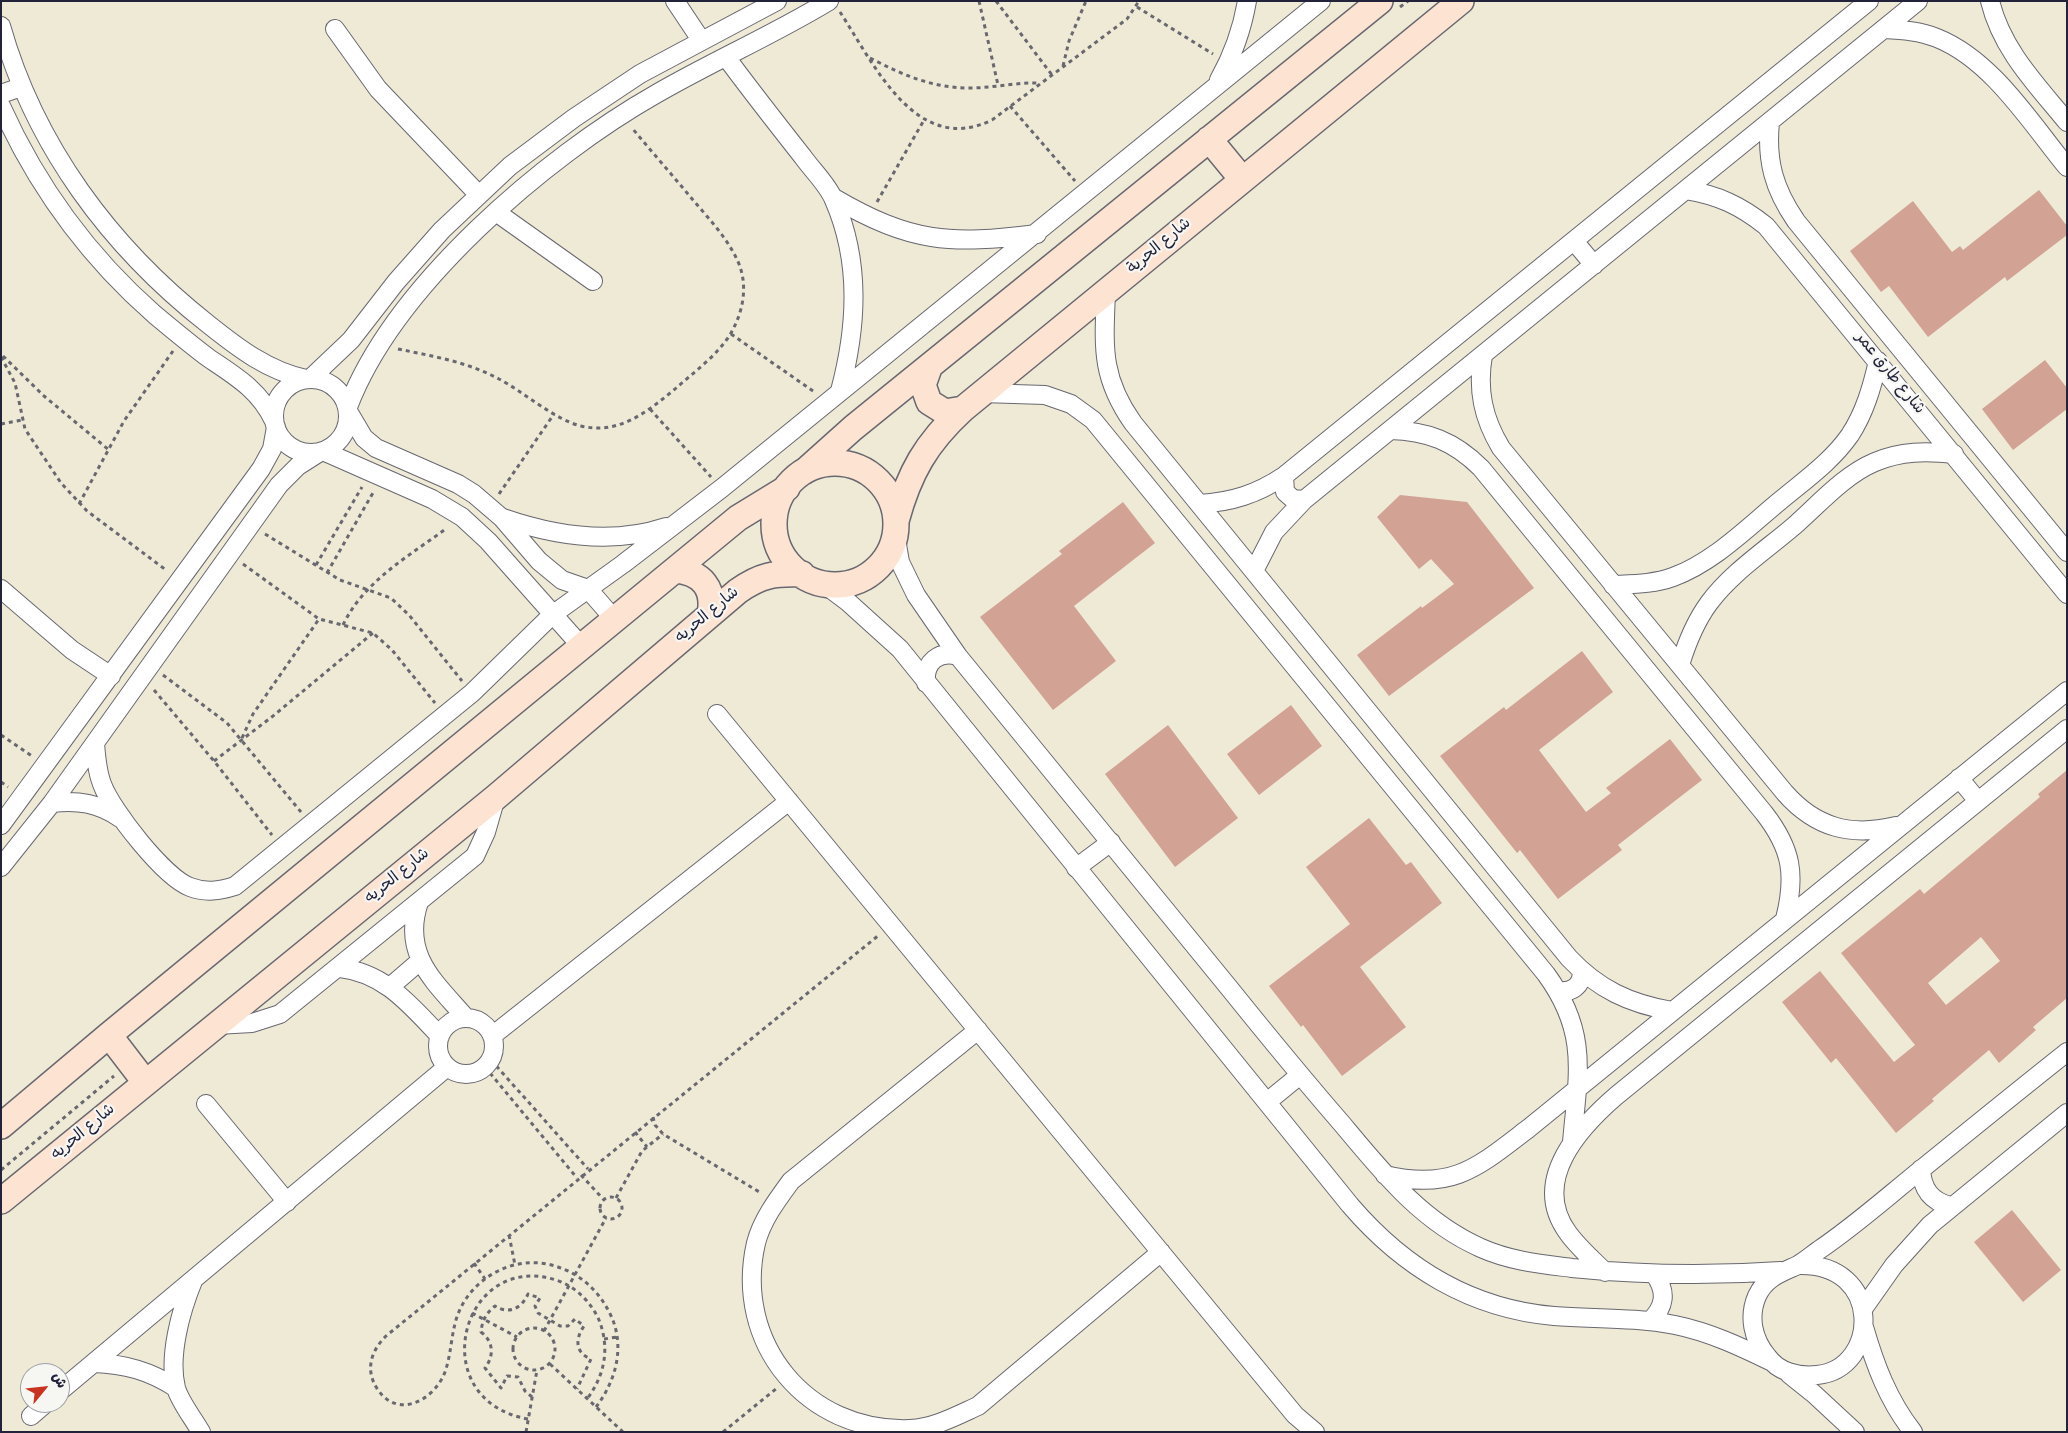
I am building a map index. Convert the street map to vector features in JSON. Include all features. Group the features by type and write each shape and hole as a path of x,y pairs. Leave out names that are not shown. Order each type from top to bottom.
{"street":[{"path":"675,1 701,40"},
{"path":"1,825 264,464 272,449 275,424 274,412 281,393 297,381 308,378 338,354 419,256 472,200 541,141 640,74 777,1"},
{"path":"1214,88 1229,63 1242,26 1247,1"},
{"path":"95,743 96,764 102,785 124,821 176,878 189,887 204,891 220,891 235,886 472,693 552,615 722,488 1086,194 1321,1"},
{"name":"شارع الحرية","path":"896,527 914,468 949,422 1460,1"},
{"path":"1199,504 1244,497 1265,488 1284,476 1869,1"},
{"path":"1254,572 1274,532 1304,500 1918,1"},
{"path":"1990,1 1995,20 2006,44 2018,62 2067,122"},
{"path":"1,867 52,803 288,474 340,440 345,431 348,409 356,386 378,345 433,278 491,218 556,161 621,115 655,94 726,57 834,5"},
{"path":"1,1126 108,1035 738,518 787,488 853,428 930,368 1209,139 1386,8"},
{"path":"1,26 21,87 54,152 97,215 155,279 220,334 268,366 320,380 334,386 344,398 364,438 376,448 458,484 496,512 539,561 562,580 588,589 615,620"},
{"path":"335,29 378,89 472,200 491,218 593,281"},
{"path":"1884,29 1910,31 1936,38 1960,49 1982,65 2067,167"},
{"path":"726,57 834,198 846,236 854,274 855,314 850,353 834,396"},
{"path":"1996,81 1993,72 2000,60 2009,58 2018,62"},
{"path":"1,94 21,87"},
{"path":"1,106 31,166 74,230 125,286 182,338 250,386 260,397 285,441 298,451 321,452 376,474 432,499 462,517 488,541 582,647"},
{"name":"شارع طارق عمر","path":"1770,122 1768,145 1770,168 1777,190 1796,221 2067,552"},
{"path":"1209,139 1242,179"},
{"name":"شارع طارق عمر","path":"1686,190 1730,201 1750,213 1776,236 2065,588"},
{"path":"834,198 867,218 899,231 933,238 967,241 1038,233"},
{"path":"74,230 97,215"},
{"path":"1776,236 1775,228 1780,221 1788,218 1796,221"},
{"path":"1574,241 1594,265"},
{"path":"1106,291 1103,343 1106,365 1121,406 1133,423 1582,971 1601,987 1623,999 1647,1007 1672,1011"},
{"path":"1483,355 1480,374 1484,413 1491,431 1512,463 1800,810 1818,821 1837,828 1858,831 1879,830 1899,826"},
{"path":"1613,585 1644,584 1673,577 1700,564 1724,547 1833,456 1850,435 1863,412 1872,387 1878,361"},
{"path":"930,368 923,385 929,402 945,412 963,409"},
{"path":"982,393 1045,395 1071,404 1093,420 1558,991 1570,1013 1577,1038 1579,1063 1572,1142"},
{"path":"1111,441 1114,427 1123,422 1133,423"},
{"path":"1390,430 1430,434 1450,442 1466,453 1493,480 1764,813 1786,847 1792,871 1791,895 1785,919"},
{"path":"1680,665 1687,642 1697,621 1710,601 1743,569 1851,477 1874,462 1900,454 1926,451 1954,454"},
{"path":"1833,456 1842,455 1850,460 1853,468 1851,477"},
{"path":"1493,480 1492,472 1496,464 1504,461 1512,463"},
{"path":"805,472 822,465 841,464 864,471 874,478 886,492 894,508 900,562 916,595 958,656 1300,1075 1385,1175 1430,1219 1482,1249 1540,1264 1605,1272 1655,1275 1718,1275 1815,1264 1832,1269 1846,1279 1857,1293 1873,1359 1886,1390 1913,1432"},
{"path":"1284,476 1285,492 1293,499 1304,500"},
{"path":"787,488 776,510 776,534 784,557 848,602 900,650 1369,1228 1391,1248 1440,1282 1494,1304 1523,1312 1552,1316 1650,1321 1700,1331 1770,1361 1814,1394 1855,1432"},
{"path":"496,512 530,527 589,537 648,533 676,524"},
{"path":"813,579 848,584 871,574 887,556 896,527"},
{"path":"1724,547 1721,557 1726,569 1735,572 1743,569"},
{"path":"675,570 697,575 705,583 710,592 712,604 710,614"},
{"name":"شارع الحريه","path":"1,1201 496,797 710,614 756,579 778,573 813,579"},
{"path":"1,589 58,638 111,676"},
{"path":"926,682 925,675 931,661 944,654 958,656"},
{"path":"1301,674 1322,655"},
{"path":"1385,1175 1411,1181 1434,1181 1457,1176 1478,1166 2067,691"},
{"path":"717,714 1296,1415 1315,1432"},
{"path":"1605,1272 1566,1231 1558,1215 1555,1197 1556,1178 1561,1160 1572,1142 1599,1110 2067,729"},
{"path":"1959,778 1978,801"},
{"path":"1764,813 1778,816 1783,812 1787,806 1785,793"},
{"path":"216,1025 252,1023 280,1014 340,968 475,856 486,832 496,797"},
{"path":"52,803 71,800 90,803 109,810 124,821"},
{"path":"492,1036 789,801"},
{"path":"1076,868 1111,842"},
{"path":"420,902 416,914 414,938 420,961 466,1018 482,1023 492,1036 494,1044 488,1064 471,1074 454,1072 447,1067 439,1053 440,1036 450,1024 466,1018"},
{"path":"391,986 420,961"},
{"path":"340,968 361,972 391,986 440,1036"},
{"path":"1558,991 1564,992 1576,988 1582,978 1582,971"},
{"path":"978,1030 791,1181 770,1210 756,1242 751,1277 754,1313 766,1346 788,1379 811,1400 834,1414 876,1427 911,1429 946,1421 978,1406 1161,1252"},
{"path":"108,1035 145,1082"},
{"path":"1770,1361 1759,1347 1753,1330 1753,1313 1757,1296 1767,1281 1861,1219 2067,1052"},
{"path":"70,1383 447,1067"},
{"path":"1267,1102 1300,1075"},
{"path":"206,1104 287,1202"},
{"path":"1785,1371 1802,1376 1819,1375 1836,1369 1859,1344 1864,1318 1899,1258 1950,1206 2067,1113"},
{"path":"1921,1169 1925,1189 1932,1198 1950,1206"},
{"path":"1650,1321 1658,1314 1662,1304 1661,1284 1655,1275"},
{"path":"194,1280 186,1297 177,1332 175,1370 176,1388 201,1432"},
{"path":"94,1363 129,1366 146,1371 176,1388"},
{"path":"31,1416 34,1413"}],"path":[{"path":"978,1 998,85"},
{"path":"996,1 1052,75"},
{"path":"1063,67 1069,41 1086,1"},
{"path":"834,5 898,98 924,120 943,128 960,130 977,127 992,120 1127,19 1139,1"},
{"path":"1386,8 1408,1"},
{"path":"1136,7 1229,63"},
{"path":"869,57 910,78 942,87 971,88 1041,83"},
{"path":"1010,106 1086,194"},
{"path":"378,345 472,367 498,378 554,414 580,426 605,428 629,422 650,410 720,348 731,334 741,311 744,292 739,264 720,232 621,115"},
{"path":"867,218 924,120"},
{"path":"731,334 834,396"},
{"path":"79,504 124,422 182,338"},
{"path":"1,356 44,396 109,450"},
{"path":"1,356 15,383 22,420 32,442 61,483 79,504 180,581"},
{"path":"650,410 722,488"},
{"path":"496,512 554,414"},
{"path":"1,424 22,420"},
{"path":"316,565 376,474"},
{"path":"327,572 376,474"},
{"path":"343,625 354,605 367,588 462,517"},
{"path":"251,524 327,572 354,585 380,592 401,606 472,693"},
{"path":"230,554 319,619 373,632 392,650 444,715"},
{"path":"242,740 253,714 319,619"},
{"path":"214,761 373,632"},
{"path":"146,671 219,716 242,740 311,825"},
{"path":"146,671 283,848"},
{"path":"1,735 46,765"},
{"path":"596,1407 608,1388 616,1368 617,1337 610,1315 599,1295 575,1275 558,1267 541,1263 515,1265 484,1279 467,1297 460,1308 445,1373 435,1389 418,1402 396,1406 389,1401 377,1389 371,1373 372,1357 378,1343 588,1169 891,924"},
{"path":"488,1064 588,1169"},
{"path":"488,1064 577,1179"},
{"path":"1,1170 112,1080 116,1074 115,1068"},
{"path":"653,1117 655,1125 663,1134 776,1201"},
{"path":"634,1132 647,1147"},
{"path":"616,1198 642,1150 663,1134"},
{"path":"581,1175 604,1200"},
{"path":"612,1197 616,1198 622,1206 620,1216 611,1219 606,1218 602,1215 600,1207 604,1200 612,1197"},
{"path":"544,1331 606,1218"},
{"path":"509,1235 515,1265"},
{"path":"474,1263 484,1279"},
{"path":"528,1419 517,1417 486,1400 472,1381 466,1364 464,1347 472,1313 486,1296 500,1286 515,1279 548,1278 569,1285 592,1308 604,1339 602,1371 587,1399"},
{"path":"532,1397 525,1391 518,1377 507,1376 504,1378 501,1388 485,1368 492,1352 488,1340 481,1332 484,1319 495,1306 507,1311 519,1307 528,1294 540,1298 536,1302 536,1310 550,1320 564,1326 573,1323 575,1319 584,1326 578,1334 578,1345 583,1354 591,1359 576,1389"},
{"path":"472,1313 517,1337"},
{"path":"532,1328 544,1331 553,1340 555,1346 553,1359 550,1364 537,1370 525,1369 516,1360 513,1348 517,1337 526,1329 532,1328"},
{"path":"604,1339 617,1337"},
{"path":"550,1364 623,1432"},
{"path":"526,1432 537,1370"},
{"path":"723,1432 788,1379"}],"building":[{"path":"2039,190 2067,226 2067,235 2007,281 2005,277 1928,337 1889,286 1881,292 1850,251 1913,201 1952,252 1960,246 1963,250"},
{"path":"2045,360 2067,388 2067,409 2013,450 1982,409"},
{"path":"1400,495 1467,502 1534,588 1389,696 1357,655 1421,606 1422,608 1454,584 1431,559 1419,569 1377,517"},
{"path":"1123,502 1155,543 1074,606 1116,661 1053,710 980,617 1062,554 1059,551"},
{"path":"1582,651 1613,692 1539,750 1586,812 1611,793 1606,788 1670,739 1702,780 1618,845 1622,850 1558,899 1520,850 1517,853 1440,756 1504,707 1506,710"},
{"path":"1291,705 1322,746 1259,795 1227,754"},
{"path":"1168,725 1238,818 1175,867 1105,774"},
{"path":"2067,770 2067,998 2033,1027 2036,1030 1999,1063 1989,1050 1896,1133 1836,1058 1831,1063 1782,1002 1820,971 1894,1062 1915,1045 1841,953 1920,889 1924,894 2040,797 2038,794","holes":["1981,937 2000,961 1946,1005 1928,983"]},
{"path":"1369,818 1406,865 1411,862 1442,903 1360,967 1406,1027 1342,1076 1303,1025 1301,1027 1269,986 1350,924 1306,867"},
{"path":"2012,1210 2061,1270 2023,1302 1974,1242"}]}
